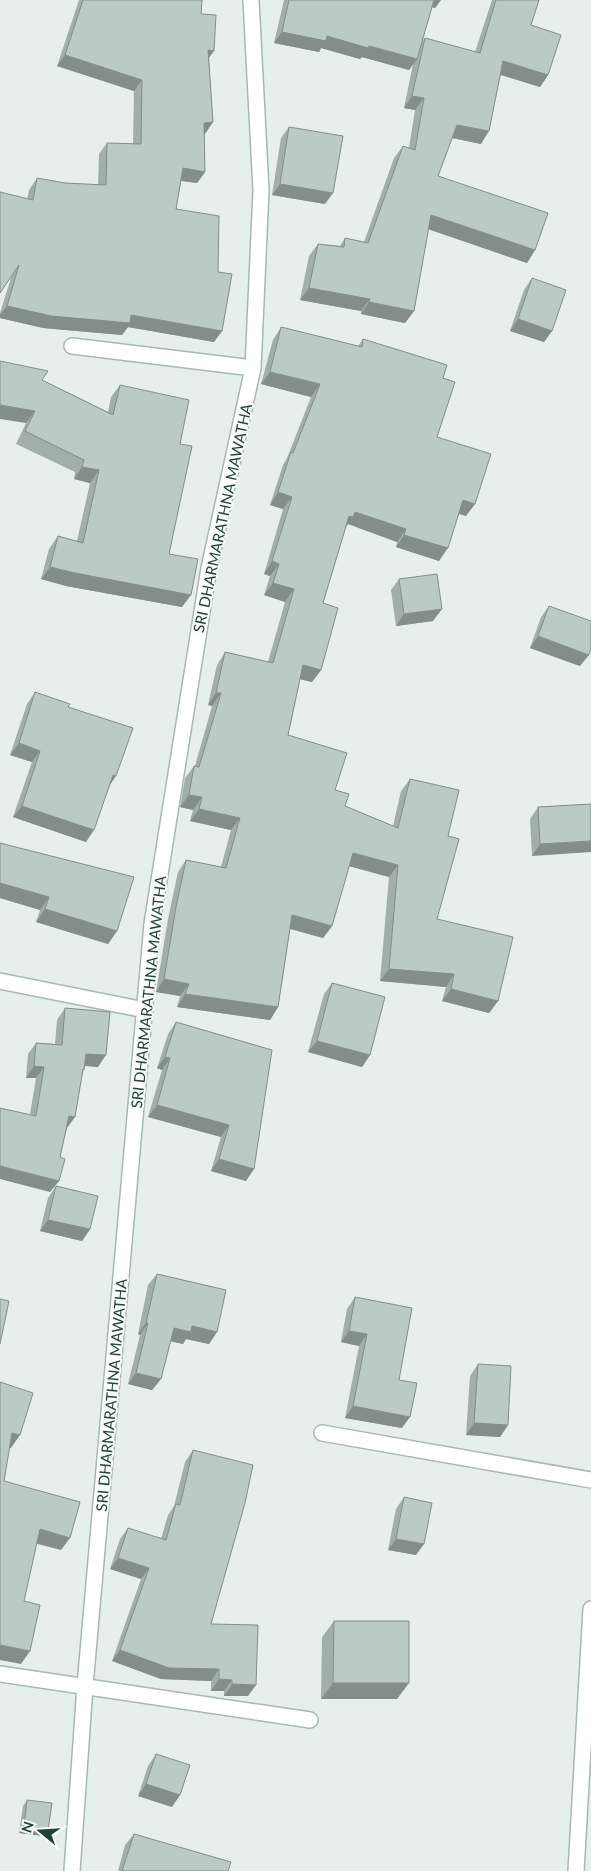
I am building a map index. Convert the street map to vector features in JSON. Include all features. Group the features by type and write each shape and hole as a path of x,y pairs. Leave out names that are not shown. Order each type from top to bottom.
{"street":[{"name":"SRI DHARMARATHNA MAWATHA","path":"72,1871 85,1686 152,924 209,568 253,368 261,190 251,0"},
{"path":"72,346 253,368"},
{"path":"0,981 145,1010"},
{"path":"322,1433 591,1480"},
{"path":"576,1871 591,1609"},
{"path":"0,1674 310,1720"}],"building":[{"path":"83,0 202,0 201,14 216,15 214,51 208,50 213,122 204,123 205,172 183,168 176,209 219,216 218,272 232,274 222,331 131,315 130,323 51,316 7,306 19,265 0,293 0,192 33,200 37,178 65,183 106,185 107,143 141,144 142,80 65,55"},
{"path":"289,0 434,0 417,59 327,36 326,41 282,32"},
{"path":"496,0 539,0 531,25 561,35 548,75 503,61 489,131 457,125 438,176 548,213 535,250 431,215 414,311 369,302 370,299 309,288 318,244 344,247 345,238 368,243 403,146 415,150 424,98 412,96 425,38 480,53"},
{"path":"289,127 343,136 333,193 280,184"},
{"path":"532,278 566,290 552,331 518,319"},
{"path":"281,327 362,347 363,339 447,365 443,378 455,382 437,437 491,454 475,504 463,500 448,548 404,535 406,529 355,512 353,517 349,516 323,603 338,608 321,670 303,665 288,735 347,753 335,790 349,794 345,806 398,828 410,779 459,790 448,836 459,839 437,919 513,937 498,1001 451,989 454,974 389,969 398,865 353,853 332,926 292,915 278,1007 185,994 189,984 164,979 186,860 226,868 240,818 199,809 202,797 189,795 194,766 199,767 221,693 216,693 225,652 273,663 294,589 273,583 279,564 272,561 292,497 278,492 291,452 293,453 320,384 270,372"},
{"path":"0,361 48,371 42,380 113,415 120,385 189,400 180,444 192,446 169,554 198,559 191,595 50,567 58,536 83,543 99,470 82,467 84,460 25,431 35,411 0,405"},
{"path":"437,574 442,609 404,614 399,579"},
{"path":"549,606 591,621 591,648 589,655 538,636"},
{"path":"35,692 70,704 68,707 133,728 116,776 113,775 94,830 22,806 40,751 19,743"},
{"path":"591,804 591,841 540,844 538,807"},
{"path":"0,843 134,877 117,931 45,909 49,897 0,883"},
{"path":"332,983 385,997 370,1055 317,1041"},
{"path":"65,1008 110,1012 106,1055 86,1054 75,1117 69,1116 60,1157 65,1159 59,1181 0,1166 0,1108 36,1116 44,1067 34,1066 36,1043 62,1045"},
{"path":"176,1022 272,1050 254,1169 219,1159 229,1125 157,1105 170,1058 165,1057"},
{"path":"56,1186 98,1196 90,1229 48,1220"},
{"path":"157,1274 226,1290 217,1332 192,1326 191,1332 174,1328 161,1379 136,1373"},
{"path":"355,1297 412,1308 399,1380 417,1383 410,1417 353,1406 367,1334 349,1331"},
{"path":"0,1299 9,1301 0,1344"},
{"path":"478,1364 511,1366 508,1425 474,1423"},
{"path":"0,1382 33,1393 20,1435 12,1433 4,1481 80,1502 70,1538 40,1529 24,1601 40,1605 30,1651 0,1645"},
{"path":"193,1450 253,1465 245,1503 211,1624 258,1625 256,1685 232,1684 232,1680 219,1679 219,1669 169,1668 120,1650 149,1568 118,1558 128,1528 166,1540 176,1504 180,1505"},
{"path":"404,1497 432,1503 424,1544 396,1539"},
{"path":"334,1621 409,1621 409,1683 333,1683"},
{"path":"156,1754 190,1765 180,1795 146,1784"},
{"path":"27,1800 52,1803 48,1830 24,1827"},
{"path":"134,1834 231,1862 228,1871 122,1871"}]}
